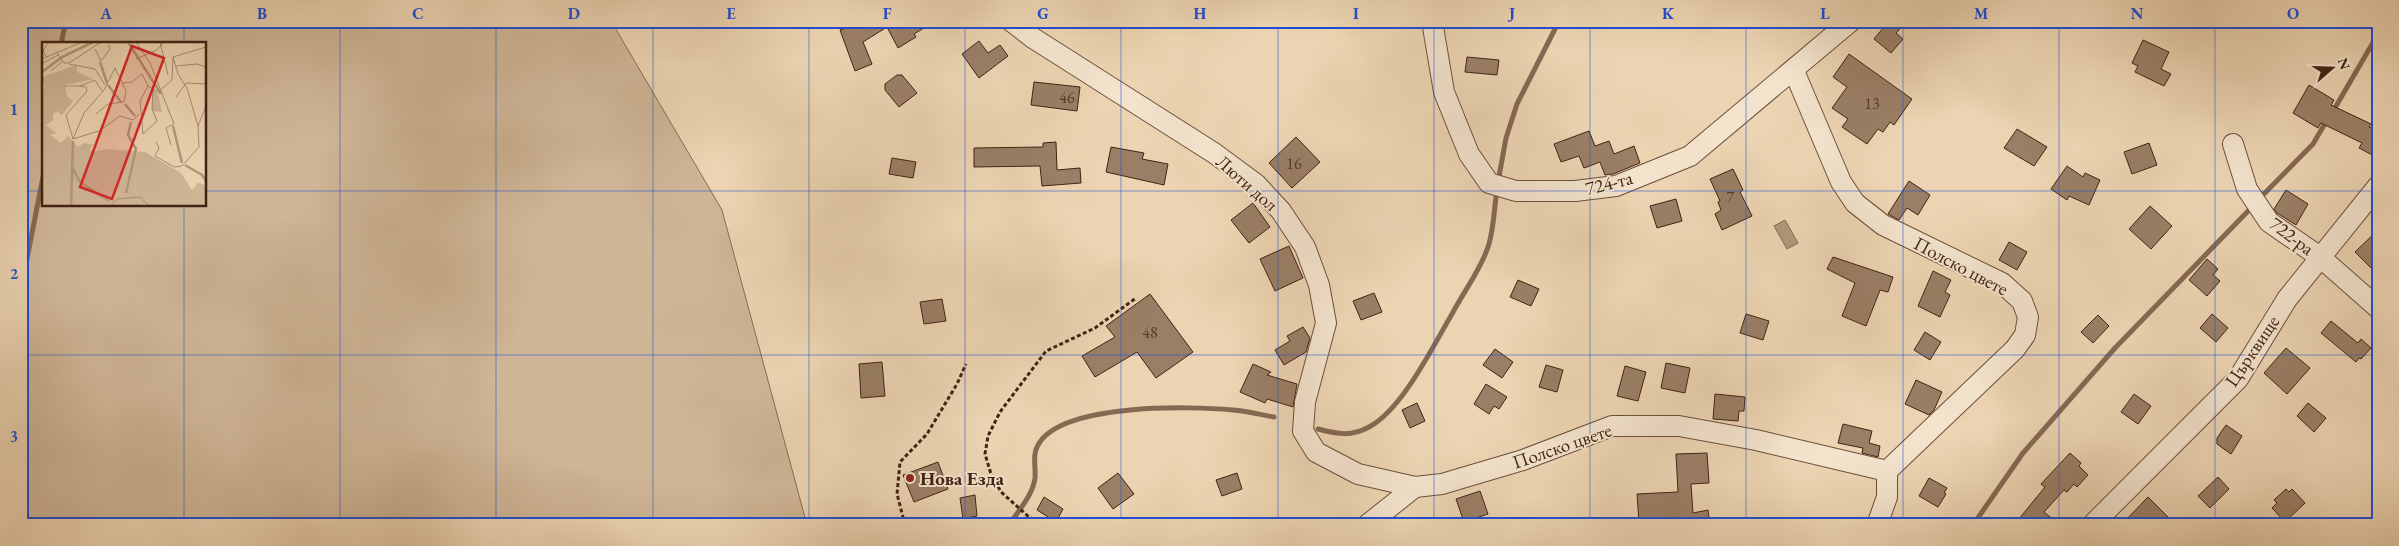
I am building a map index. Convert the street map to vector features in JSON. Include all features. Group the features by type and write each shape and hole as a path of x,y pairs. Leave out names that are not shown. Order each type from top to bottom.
{"street":[{"name":"Люти дол","path":"1011,21 1214,153 1256,184 1281,211 1304,247 1319,285 1326,323 1305,402 1303,431 1316,452 1358,474 1414,487"},
{"name":"724-та","path":"1432,21 1444,92 1469,154 1489,183 1516,191 1575,192 1616,186 1690,156 1794,71 1851,21"},
{"name":"Полско цвете","path":"1414,487 1442,484 1524,460 1612,426 1679,426 1756,440 1887,471 2015,349 2025,335 2028,317 2022,301 2002,283 1883,225 1855,203 1841,182 1794,71"},
{"name":"722-ра","path":"2233,144 2247,189 2269,222 2320,257 2378,308"},
{"name":"Църквище","path":"2092,525 2238,379 2287,299 2378,186"},
{"path":"1878,525 1887,497 1887,471"},
{"path":"1367,525 1414,487"}],"path":[{"path":"1046,525 1029,517 1001,492 994,480 985,454 988,436 1000,412 1046,350 1095,328 1136,298"},
{"path":"905,525 897,494 900,462 927,434 957,384 966,364"}],"shaded area":[{"path":"21,21 611,21 722,210 807,525 21,525"},
{"path":"1785,220 1798,243 1787,249 1774,226"}],"building":[{"path":"865,21 936,21 914,34 916,37 898,48 887,27 863,42 872,64 855,71 840,30"},
{"path":"1889,21 1900,29 1896,33 1903,39 1891,53 1874,39"},
{"path":"2143,40 2169,52 2161,69 2171,74 2164,86 2135,72 2138,66 2132,63"},
{"path":"979,41 988,53 1000,45 1008,56 979,78 962,54"},
{"path":"1849,54 1912,99 1894,125 1890,122 1883,132 1878,129 1867,144 1842,127 1848,119 1832,108 1847,87 1833,77"},
{"path":"1467,57 1499,60 1497,75 1465,72"},
{"path":"897,75 902,75 917,93 899,107 885,90 885,84"},
{"path":"1034,82 1080,87 1077,111 1031,105"},
{"path":"2309,85 2334,100 2331,105 2371,124 2369,127 2378,131 2378,158 2359,148 2362,143 2321,123 2318,128 2293,113"},
{"path":"2017,129 2047,147 2034,166 2004,148"},
{"path":"1589,131 1595,146 1609,141 1614,154 1634,146 1640,163 1613,174 1605,175 1600,162 1584,168 1579,156 1561,162 1554,144"},
{"path":"1296,137 1320,162 1292,188 1269,163"},
{"path":"1056,142 1057,170 1080,168 1081,183 1042,186 1040,166 974,167 974,148 1043,147 1043,143"},
{"path":"2149,143 2157,165 2132,174 2124,152"},
{"path":"1111,147 1144,153 1142,159 1168,164 1164,185 1106,172"},
{"path":"892,158 916,162 913,178 889,174"},
{"path":"2067,166 2083,177 2085,173 2100,180 2089,205 2069,196 2067,200 2051,189"},
{"path":"1733,169 1743,190 1740,192 1752,216 1722,230 1715,214 1721,210 1718,202 1720,201 1710,179"},
{"path":"1909,181 1930,195 1918,215 1907,208 1899,220 1888,214"},
{"path":"2286,190 2308,204 2296,225 2274,209"},
{"path":"1676,199 1682,221 1657,228 1650,206"},
{"path":"1253,203 1270,227 1249,243 1231,220"},
{"path":"2150,206 2172,226 2151,249 2129,229"},
{"path":"2378,230 2378,275 2355,252"},
{"path":"2009,242 2027,252 2017,270 1999,260"},
{"path":"1289,246 1303,278 1275,291 1260,259"},
{"path":"1833,257 1893,277 1888,292 1880,290 1866,326 1842,316 1855,283 1827,269"},
{"path":"2207,259 2218,269 2213,275 2220,281 2207,296 2189,280"},
{"path":"1933,271 1951,280 1945,292 1950,295 1940,317 1918,306"},
{"path":"1518,280 1539,289 1531,306 1510,297"},
{"path":"1374,293 1382,312 1361,320 1353,301"},
{"path":"1150,294 1193,352 1156,378 1137,352 1095,377 1082,356 1115,337 1106,326"},
{"path":"942,299 946,321 924,324 920,302"},
{"path":"1746,314 1769,321 1763,340 1740,333"},
{"path":"2212,314 2228,328 2216,342 2200,328"},
{"path":"2098,315 2109,326 2093,343 2081,332"},
{"path":"2331,321 2358,343 2361,339 2371,348 2361,359 2359,358 2356,362 2321,333"},
{"path":"1303,327 1310,338 1306,352 1284,365 1275,350 1290,341 1287,336"},
{"path":"1925,332 1941,342 1930,360 1914,350"},
{"path":"2286,348 2310,368 2287,394 2264,373"},
{"path":"1495,349 1513,362 1502,378 1483,365"},
{"path":"882,362 885,396 861,398 859,364"},
{"path":"1666,363 1690,368 1685,393 1661,388"},
{"path":"1253,364 1271,372 1267,375 1297,384 1293,407 1267,399 1265,403 1240,392"},
{"path":"1546,365 1563,370 1557,392 1539,387"},
{"path":"1625,366 1646,372 1638,401 1617,396"},
{"path":"1916,380 1942,392 1934,410 1929,415 1905,404"},
{"path":"1486,384 1507,397 1499,409 1494,406 1489,414 1474,404"},
{"path":"1715,394 1745,397 1744,411 1739,411 1738,421 1713,419"},
{"path":"2134,394 2151,406 2138,424 2121,412"},
{"path":"1417,403 1425,421 1410,428 1402,410"},
{"path":"2308,403 2326,418 2314,432 2297,416"},
{"path":"1843,424 1872,431 1869,443 1880,446 1878,457 1862,453 1863,448 1838,443"},
{"path":"2226,425 2242,436 2231,454 2217,444 2217,438"},
{"path":"1707,453 1709,483 1691,484 1693,513 1708,510 1710,525 1669,525 1668,521 1639,523 1637,494 1678,492 1676,454"},
{"path":"2070,453 2081,463 2079,466 2088,475 2077,487 2074,484 2067,492 2064,490 2044,512 2060,525 2014,525 2045,487 2041,484"},
{"path":"938,462 948,489 914,502 903,475"},
{"path":"1118,473 1134,494 1113,509 1098,488"},
{"path":"1237,473 1242,489 1222,496 1216,480"},
{"path":"2218,477 2229,489 2210,508 2198,496"},
{"path":"1929,478 1947,488 1944,493 1946,494 1938,507 1919,496"},
{"path":"2286,489 2289,492 2292,489 2305,503 2285,522 2272,508 2277,503 2274,500"},
{"path":"1480,491 1488,514 1464,522 1456,499"},
{"path":"975,495 977,516 963,519 960,498"},
{"path":"1044,497 1063,509 1056,522 1037,510"},
{"path":"2148,497 2168,517 2161,525 2121,525"}],"waterway":[{"path":"61,42 66,21"},
{"path":"1498,182 1506,138 1517,104 1559,21"},
{"path":"2332,113 2378,34"},
{"path":"2258,200 2313,144 2327,120"},
{"path":"21,289 42,182"},
{"path":"1318,429 1344,434 1362,430 1381,419 1405,392 1485,256 1492,233 1497,190"},
{"path":"1973,525 2023,453 2115,348 2253,206"},
{"path":"1009,525 1028,497 1034,484 1035,457 1038,445 1051,431 1072,421 1098,414 1158,408 1233,410 1274,417"}],"place":[{"name":"Нова Езда","path":"910,478"}]}
